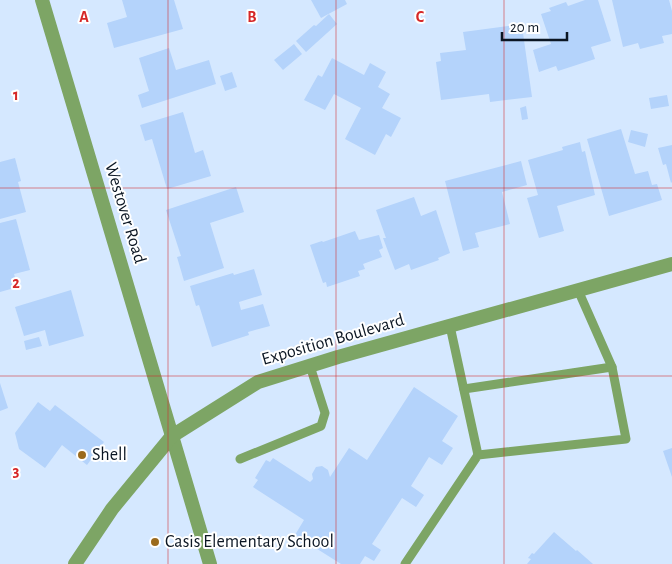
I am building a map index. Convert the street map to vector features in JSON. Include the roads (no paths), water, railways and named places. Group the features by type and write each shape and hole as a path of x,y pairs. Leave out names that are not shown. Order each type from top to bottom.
{"street":[{"name":"Westover Road","path":"42,0 210,564"},
{"name":"Exposition Boulevard","path":"75,564 112,509 172,436 258,382 672,264"}],"lane":[{"path":"478,455 626,439 612,367 578,290"},
{"path":"405,564 478,455 450,326"},
{"path":"240,459 320,426 325,412 310,366"},
{"path":"464,388 612,367"}],"place":[{"name":"Shell","path":"82,455"},
{"name":"Casis Elementary School","path":"155,542"}]}
